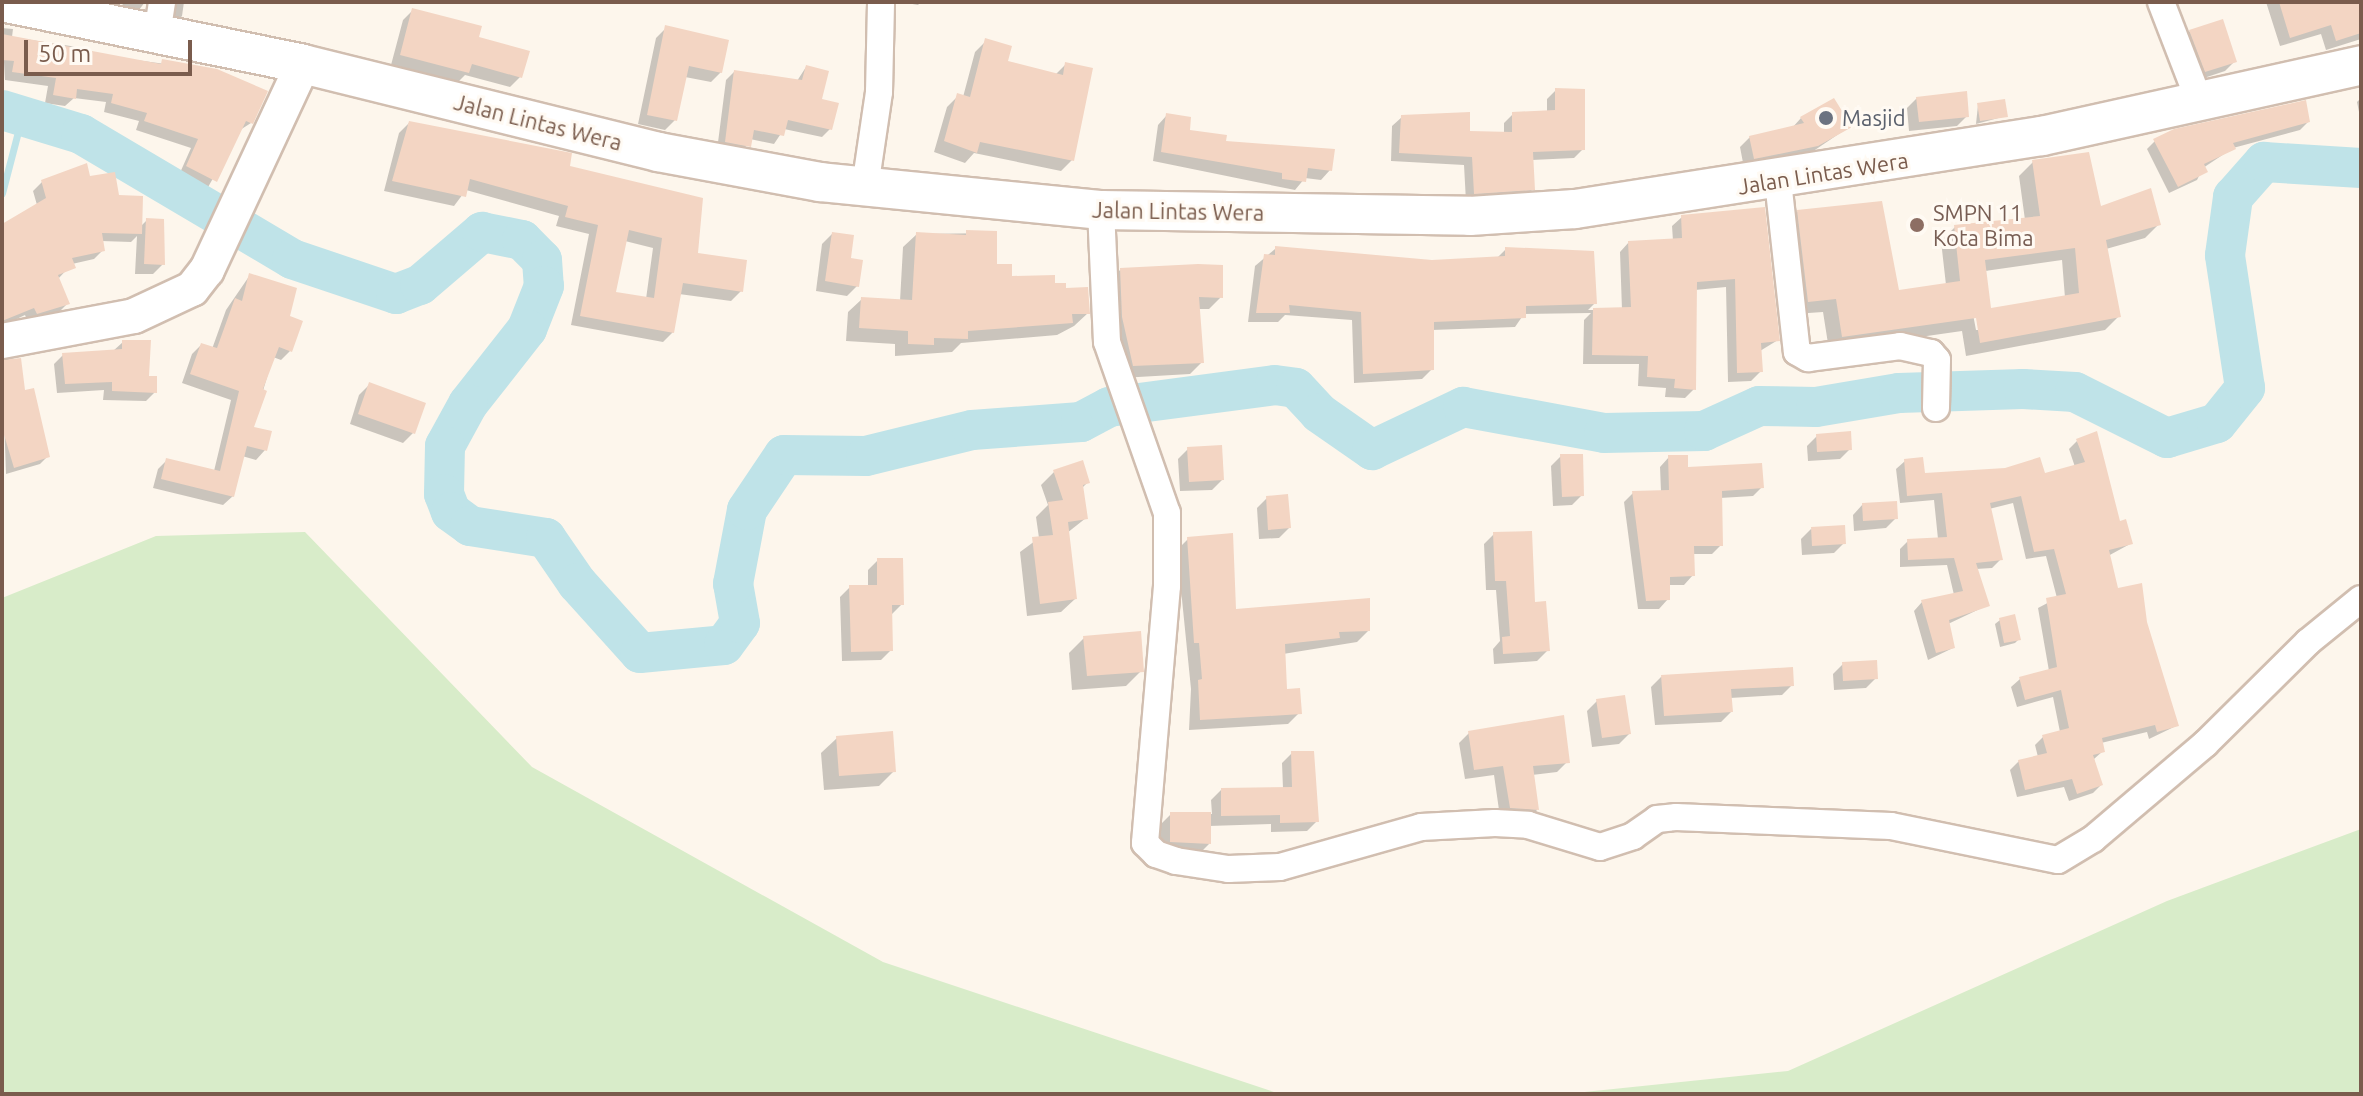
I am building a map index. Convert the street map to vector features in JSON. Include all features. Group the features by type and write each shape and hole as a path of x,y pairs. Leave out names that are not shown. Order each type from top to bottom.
{"main road":[{"name":"Jalan Lintas Wera","path":"2,2 160,18 303,64 658,152 865,187 1101,210 1470,216 1575,209 1778,181 2200,103 2361,65"}],"street":[{"path":"865,187 879,92 881,2"},
{"path":"2161,2 2200,103"},
{"path":"2,341 158,308 192,289 218,247 303,64"},
{"path":"1778,181 1797,352 1808,358 1900,346 1918,348 1937,360 1936,408"},
{"path":"1101,210 1102,313 1130,420 1158,478 1169,547 1145,843 1156,854 1176,861 1228,869 1280,867 1421,827 1465,825 1528,825 1600,847 1633,836 1657,819 1676,817 1891,826 2058,860 2093,839 2205,744 2308,642 2361,599"}],"green space":[{"path":"305,532 532,767 883,962 1280,1094 2,1094 2,598 156,536"},
{"path":"2361,829 2361,1094 1565,1094 1788,1071 2167,901"}],"building":[{"path":"2279,2 2361,2 2361,33 2336,41 2331,25 2290,38"},
{"path":"412,8 482,26 479,37 530,51 522,78 472,64 469,73 400,55"},
{"path":"2223,19 2237,62 2205,72 2189,30"},
{"path":"665,25 729,40 722,73 689,66 677,121 647,115"},
{"path":"2,34 161,64 162,59 217,69 268,91 253,124 246,121 217,182 186,166 198,139 144,121 147,113 111,103 113,94 77,89 76,99 53,95 56,78 12,72 14,61 2,60"},
{"path":"985,38 1012,46 1008,61 1063,75 1065,62 1093,68 1074,161 980,142 977,153 944,141 957,93 970,97"},
{"path":"806,65 829,71 822,99 839,103 832,130 788,120 784,136 754,130 751,147 725,142 734,70 802,80"},
{"path":"1555,88 1585,89 1585,150 1533,152 1535,190 1474,194 1472,157 1399,153 1401,115 1470,112 1470,131 1512,132 1512,112 1555,110"},
{"path":"1967,91 1969,117 1919,122 1916,97"},
{"path":"1834,98 1852,127 1818,146 1754,159 1749,136 1804,123 1800,117"},
{"path":"2005,99 2008,117 1980,121 1977,103"},
{"path":"2306,100 2310,122 2233,143 2236,149 2204,164 2208,172 2178,187 2153,139 2174,129"},
{"path":"1166,113 1191,117 1190,130 1227,135 1226,141 1335,149 1332,171 1308,168 1306,182 1282,179 1282,173 1161,152"},
{"path":"409,121 572,153 570,166 703,198 698,253 747,260 743,292 683,283 674,333 580,316 598,225 565,217 568,206 470,179 466,197 392,181","holes":["629,230 662,238 654,298 616,292"]},
{"path":"2089,152 2101,206 2151,188 2161,225 2106,240 2121,317 1980,343 1976,318 1842,337 1836,299 1808,302 1797,210 1882,201 1899,290 1960,281 1954,225 2040,216 2032,160","holes":["2075,248 2079,293 1991,308 1985,260"]},
{"path":"87,163 90,176 115,172 119,195 143,196 142,234 102,233 105,251 72,258 76,268 58,275 70,304 37,314 34,308 2,321 2,224 46,198 41,180"},
{"path":"1765,207 1780,341 1761,343 1763,372 1737,373 1735,279 1697,282 1696,390 1674,388 1675,379 1647,377 1648,356 1592,355 1593,308 1631,307 1628,241 1682,238 1681,215"},
{"path":"146,218 164,219 165,265 144,264"},
{"path":"966,230 997,231 997,264 1012,264 1012,276 1055,275 1055,283 1066,283 1066,288 1088,287 1090,314 1072,314 1073,323 968,331 968,339 934,338 934,345 908,344 908,331 859,328 861,297 912,300 916,232 966,235"},
{"path":"832,232 854,235 851,258 863,260 859,287 825,281"},
{"path":"1275,246 1432,260 1505,256 1505,247 1594,251 1597,304 1526,306 1526,318 1434,322 1434,370 1363,374 1361,312 1289,305 1290,313 1256,313 1264,254 1275,255"},
{"path":"1223,265 1223,298 1199,297 1204,363 1133,366 1122,317 1120,268"},
{"path":"249,273 297,288 290,316 303,321 292,352 279,347 263,389 267,391 254,427 272,431 267,451 247,446 234,497 161,479 166,458 220,471 239,391 190,374 201,343 217,348 235,298 242,301"},
{"path":"122,340 151,340 149,376 157,376 157,393 112,391 112,382 65,384 62,353 122,349"},
{"path":"21,358 25,390 34,388 50,457 14,468 2,428 2,360"},
{"path":"369,382 426,403 415,434 358,414"},
{"path":"1851,431 1852,450 1817,452 1816,434"},
{"path":"2097,431 2120,521 2126,519 2133,544 2109,550 2118,588 2142,583 2147,622 2179,726 2157,732 2155,725 2102,738 2105,752 2093,755 2103,785 2077,794 2072,779 2025,790 2018,760 2047,753 2042,735 2069,728 2061,690 2025,700 2019,677 2057,667 2046,598 2066,594 2054,549 2034,552 2021,496 1990,503 2003,560 1976,563 1990,606 1949,620 1955,648 1936,653 1921,600 1963,591 1954,558 1908,560 1907,539 1947,537 1942,493 1907,496 1904,459 1923,457 1925,473 2005,468 2040,457 2045,473 2085,462 2076,439"},
{"path":"1222,445 1224,480 1189,482 1187,447"},
{"path":"1560,454 1583,454 1584,496 1562,497"},
{"path":"1668,455 1688,455 1688,467 1762,463 1764,488 1722,491 1723,546 1694,546 1695,576 1670,577 1670,600 1646,601 1632,491 1669,490"},
{"path":"1083,460 1090,483 1083,485 1088,519 1068,522 1077,599 1040,604 1032,537 1053,535 1048,502 1063,500 1053,470"},
{"path":"1288,494 1291,528 1268,530 1266,496"},
{"path":"1897,501 1898,519 1863,521 1862,503"},
{"path":"1845,525 1846,544 1812,546 1811,527"},
{"path":"1532,531 1535,602 1546,601 1550,651 1503,654 1502,637 1510,636 1506,581 1495,581 1493,532"},
{"path":"1233,533 1236,609 1370,598 1370,631 1339,632 1340,638 1285,644 1287,689 1300,688 1302,714 1200,720 1198,680 1202,679 1199,643 1194,643 1187,537"},
{"path":"877,558 903,558 904,605 892,605 893,651 851,652 849,585 877,585"},
{"path":"2015,614 2021,640 2004,643 1999,618"},
{"path":"1141,631 1144,672 1087,676 1083,636"},
{"path":"1877,660 1878,679 1843,681 1842,662"},
{"path":"1793,667 1794,686 1731,689 1733,712 1664,716 1661,675"},
{"path":"1625,695 1631,734 1602,738 1596,699"},
{"path":"1564,715 1570,763 1533,766 1539,810 1510,808 1503,766 1474,770 1468,731"},
{"path":"893,731 896,772 839,776 836,736"},
{"path":"1291,751 1314,751 1319,822 1280,823 1280,815 1221,816 1221,788 1292,787"},
{"path":"1170,812 1211,812 1211,844 1170,842"}],"waterway":[{"path":"2,110 81,134 292,259 396,294 420,285 482,232 522,240 542,260 544,286 527,329 468,404 445,446 444,494 451,512 470,526 546,538 577,583 640,653 724,645 740,623 733,584 747,510 784,455 866,456 972,430 1081,422 1109,407 1275,385 1296,388 1319,413 1372,450 1463,407 1604,433 1704,431 1759,406 1816,407 1899,393 2023,389 2075,392 2167,438 2217,423 2245,388 2225,255 2233,197 2264,162 2361,168"},
{"path":"2,193 22,116"}],"place":[{"name":"Masjid","path":"1826,118"},
{"name":"SMPN 11 Kota Bima","path":"1917,225"}]}
